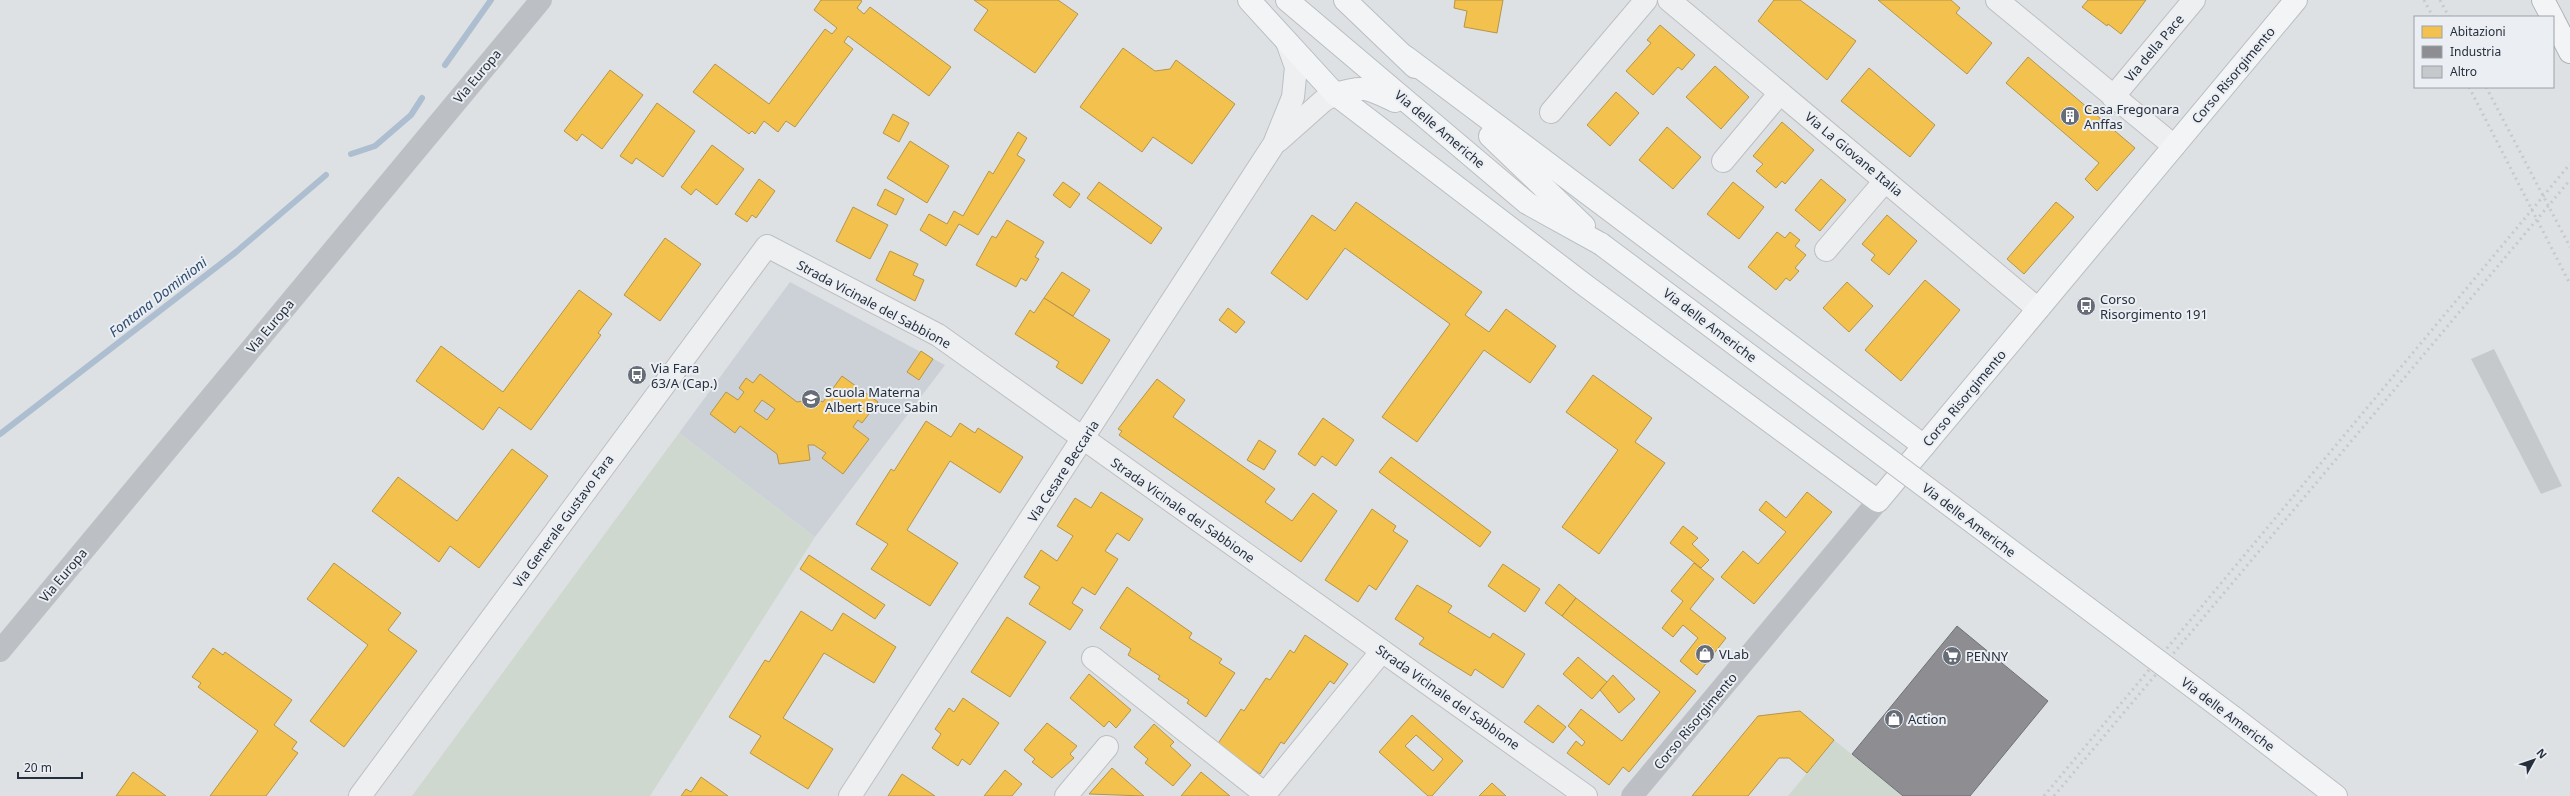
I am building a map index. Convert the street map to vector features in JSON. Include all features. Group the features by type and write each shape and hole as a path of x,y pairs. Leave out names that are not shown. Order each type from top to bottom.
{"main road":[{"name":"Via Europa","path":"0,651 541,0"},
{"path":"1249,0 1335,94 1586,286 1878,501"},
{"name":"Via delle Americhe","path":"1287,0 1527,203 1601,244 2233,717 2336,796"},
{"name":"Via delle Americhe","path":"1344,0 1541,183 1601,244"},
{"name":"Corso Risorgimento","path":"1632,796 2296,0"},
{"path":"2543,0 2551,16"},
{"path":"2554,22 2570,52"},
{"path":"1406,57 1924,446"},
{"path":"1335,94 1357,87 1372,90 1423,115"}],"street":[{"path":"1551,112 1646,0"},
{"name":"Via La Giovane Italia","path":"1669,0 2038,309"},
{"path":"1997,0 2174,146"},
{"name":"Via della Pace","path":"2114,97 2194,0"},
{"name":"Via Cesare Beccaria","path":"850,796 1084,439 1274,144 1293,97 1296,67 1287,42"},
{"path":"1723,161 1780,93"},
{"name":"Via Cesare Beccaria","path":"1274,144 1323,100 1335,94"},
{"path":"1826,250 1886,181"},
{"name":"Strada Vicinale del Sabbione","path":"767,246 938,335 1586,796"},
{"name":"Via Generale Gustavo Fara","path":"360,796 767,246"},
{"path":"1093,658 1265,794 1382,651"},
{"path":"1066,796 1107,747"}],"shaded area":[{"name":"Scuola Materna Albert Bruce Sabin","path":"790,282 945,365 815,537 679,433"},
{"path":"679,433 815,537 650,796 412,796"},
{"path":"1834,740 1903,796 1788,796"}],"building: Abitazioni":[{"path":"821,0 862,1 857,8 864,14 870,7 951,67 929,96 848,36 844,42 853,49 795,127 786,121 778,132 764,121 755,134 752,131 749,134 693,92 715,64 769,104 825,29 832,34 837,28 814,10"},
{"path":"974,0 1058,0 1078,14 1035,73 974,30 988,10"},
{"path":"1455,0 1503,0 1497,33 1464,27 1467,11 1454,8"},
{"path":"1774,0 1800,0 1856,41 1827,80 1758,21"},
{"path":"1878,0 1951,0 1960,8 1956,13 1992,43 1967,74"},
{"path":"2088,0 2146,0 2121,34 2108,24 2107,26 2082,7"},
{"path":"1660,25 1695,55 1682,70 1678,67 1653,95 1626,71 1651,43 1647,40"},
{"path":"1123,48 1155,71 1170,69 1176,60 1235,104 1192,164 1153,137 1142,152 1080,107"},
{"name":"Casa Fregonara Anffas","path":"2028,57 2135,148 2097,191 2085,179 2099,163 2006,83"},
{"path":"1715,66 1749,97 1721,129 1686,97"},
{"path":"1869,68 1935,125 1910,157 1841,101"},
{"path":"610,70 643,95 602,149 582,134 577,141 564,131"},
{"path":"1616,92 1639,113 1610,146 1587,125"},
{"path":"657,103 695,131 663,177 636,158 632,164 620,156"},
{"path":"893,114 909,123 899,142 883,133"},
{"path":"1782,122 1814,150 1785,184 1782,181 1776,188 1756,171 1763,164 1753,156"},
{"path":"1667,127 1701,157 1673,189 1639,160"},
{"path":"1018,132 1027,138 1017,155 1025,160 978,235 959,224 946,246 920,230 929,214 947,224 954,211 963,216 989,171 993,174"},
{"path":"910,141 949,166 927,203 887,178"},
{"path":"712,145 744,169 717,205 696,189 691,195 681,187"},
{"path":"759,179 775,191 756,218 752,215 747,222 735,214"},
{"path":"1821,179 1846,200 1820,231 1795,210"},
{"path":"1063,182 1080,194 1070,208 1053,195"},
{"path":"1099,182 1162,228 1151,244 1087,198"},
{"path":"1733,182 1764,207 1739,239 1707,214"},
{"path":"885,189 904,199 896,215 877,205"},
{"path":"1356,202 1482,292 1465,315 1489,332 1506,309 1556,346 1530,383 1484,350 1417,442 1382,417 1450,324 1345,248 1307,300 1271,273 1312,215 1335,231"},
{"path":"2056,202 2074,217 2024,274 2007,259"},
{"path":"853,207 888,225 870,259 836,241"},
{"path":"1887,215 1917,241 1889,275 1871,260 1875,255 1862,244"},
{"path":"1007,220 1044,242 1035,257 1039,259 1026,281 1021,278 1016,287 976,265 992,236 996,238"},
{"path":"1777,232 1785,238 1790,232 1800,240 1795,246 1806,255 1795,268 1799,271 1790,281 1786,278 1776,290 1748,267"},
{"path":"665,238 701,264 660,321 624,295"},
{"path":"890,251 918,264 913,275 924,280 915,301 876,280"},
{"path":"1062,272 1090,290 1073,316 1044,298"},
{"path":"1925,280 1960,310 1901,381 1865,350"},
{"path":"1847,282 1873,306 1849,332 1823,308"},
{"path":"579,290 612,314 598,333 601,335 531,430 499,407 483,430 416,381 441,346 503,392"},
{"path":"1044,298 1110,340 1082,384 1056,367 1059,362 1015,334 1030,310 1034,313"},
{"path":"1228,308 1245,322 1236,333 1219,320"},
{"path":"921,351 933,359 919,380 907,372"},
{"path":"760,374 797,402 815,399 823,402 842,376 878,402 862,423 858,420 853,427 869,439 843,474 822,458 826,453 814,445 808,445 810,460 779,464 777,454 740,426 735,433 710,414 726,392 738,400 744,392 739,388 746,378 753,383","holes":["762,400 775,409 767,420 754,411"]},
{"path":"1593,375 1652,418 1635,442 1665,463 1599,554 1562,527 1618,450 1566,412"},
{"path":"1157,379 1185,400 1173,417 1275,489 1265,502 1292,521 1313,493 1337,511 1301,562 1119,435 1122,431 1118,429"},
{"path":"1323,418 1354,440 1336,466 1322,456 1315,466 1298,454"},
{"path":"926,421 951,437 960,423 975,433 978,428 1023,457 1000,493 950,461 907,530 958,563 930,606 871,569 888,544 856,524 891,469 894,471"},
{"path":"1259,440 1276,451 1264,470 1247,460"},
{"path":"512,449 548,476 479,568 450,546 439,562 372,511 398,477 457,521"},
{"path":"1391,457 1491,532 1480,547 1379,472"},
{"path":"1101,492 1143,519 1129,541 1117,533 1105,551 1118,559 1095,595 1082,587 1072,603 1083,610 1070,630 1029,604 1040,587 1024,577 1041,550 1057,561 1073,536 1057,526 1075,498 1091,508"},
{"path":"1807,492 1832,512 1754,604 1721,577 1743,551 1758,564 1786,532 1759,510 1766,501 1786,518"},
{"path":"1372,509 1396,526 1393,531 1408,541 1376,590 1369,585 1358,602 1325,580"},
{"path":"1683,526 1698,538 1692,544 1709,560 1701,568 1670,543"},
{"path":"809,555 885,605 875,619 800,569"},
{"path":"334,563 401,613 388,630 417,651 344,747 310,721 368,645 307,599"},
{"path":"1694,563 1714,579 1690,609 1726,638 1697,675 1680,661 1698,638 1683,625 1673,637 1662,628 1683,601 1671,591"},
{"path":"1503,564 1540,589 1525,612 1488,586"},
{"path":"1559,584 1576,598 1562,616 1545,603"},
{"path":"1417,585 1452,606 1448,612 1490,638 1493,633 1525,654 1503,688 1475,669 1471,676 1419,644 1424,638 1395,619"},
{"path":"1127,587 1192,633 1189,638 1222,659 1219,663 1235,673 1206,717 1187,703 1189,700 1158,679 1160,676 1128,655 1131,649 1100,628"},
{"path":"1576,598 1696,691 1629,772 1623,767 1609,785 1567,753 1576,741 1582,746 1585,742 1568,726 1581,709 1622,741 1660,692 1562,616"},
{"path":"801,611 832,631 843,613 896,647 874,683 824,653 783,718 833,749 808,789 750,753 761,736 729,717 765,660 769,662"},
{"path":"1007,617 1046,642 1010,697 971,672"},
{"path":"1305,635 1348,664 1334,684 1330,681 1284,744 1281,742 1260,774 1217,745 1241,709 1244,711 1266,678 1270,680 1290,650 1294,653"},
{"path":"213,648 223,655 225,652 292,700 274,725 297,742 292,749 298,753 266,796 210,796 258,731 198,687 201,683 192,677"},
{"path":"1578,657 1607,682 1592,699 1563,674"},
{"path":"1089,674 1131,710 1116,728 1109,721 1104,727 1070,698"},
{"path":"1613,675 1635,699 1619,713 1600,690"},
{"path":"963,698 999,723 970,765 962,759 958,766 932,748 941,734 935,729 949,708 954,712"},
{"path":"1538,705 1566,727 1553,743 1524,722"},
{"path":"1800,711 1834,740 1807,773 1789,758 1779,758 1748,796 1692,796 1758,716"},
{"path":"1412,715 1463,761 1432,796 1428,796 1379,752","holes":["1416,735 1443,759 1433,771 1405,746"]},
{"path":"1047,723 1077,746 1070,754 1074,758 1052,778 1032,762 1035,759 1024,750"},
{"path":"1154,724 1174,742 1170,746 1191,765 1173,786 1145,763 1148,759 1134,747"},
{"path":"1112,768 1144,796 1089,794"},
{"path":"1005,770 1022,784 1012,796 984,796"},
{"path":"133,772 166,796 116,796"},
{"path":"1201,772 1230,796 1181,796"},
{"path":"902,774 935,796 888,796"},
{"path":"701,777 728,796 681,796 686,789 691,792"},
{"path":"1492,783 1506,796 1479,796"}],"building: Industria":[{"path":"1957,626 2048,701 1970,796 1903,796 1852,754"}],"building: Altro":[{"path":"2494,349 2562,486 2541,494 2471,359"}],"waterway":[{"name":"Fontana Dominioni","path":"445,65 491,0"},
{"name":"Fontana Dominioni","path":"351,154 375,146 411,115 422,98"},
{"name":"Fontana Dominioni","path":"0,434 236,252 326,175"}],"railway":[{"path":"2424,0 2432,16"},
{"path":"2440,0 2448,16"},
{"path":"2470,88 2570,284"},
{"path":"2487,88 2570,247"},
{"path":"2044,796 2570,164"},
{"path":"2054,796 2570,180"}],"place":[{"name":"Casa Fregonara Anffas","path":"2070,116"},
{"name":"Corso Risorgimento 191","path":"2086,306"},
{"name":"Via Fara 63/A (Cap.)","path":"637,375"},
{"name":"Scuola Materna Albert Bruce Sabin","path":"811,399"},
{"name":"VLab","path":"1705,654"},
{"name":"PENNY","path":"1952,656"},
{"name":"Action","path":"1894,719"}]}
